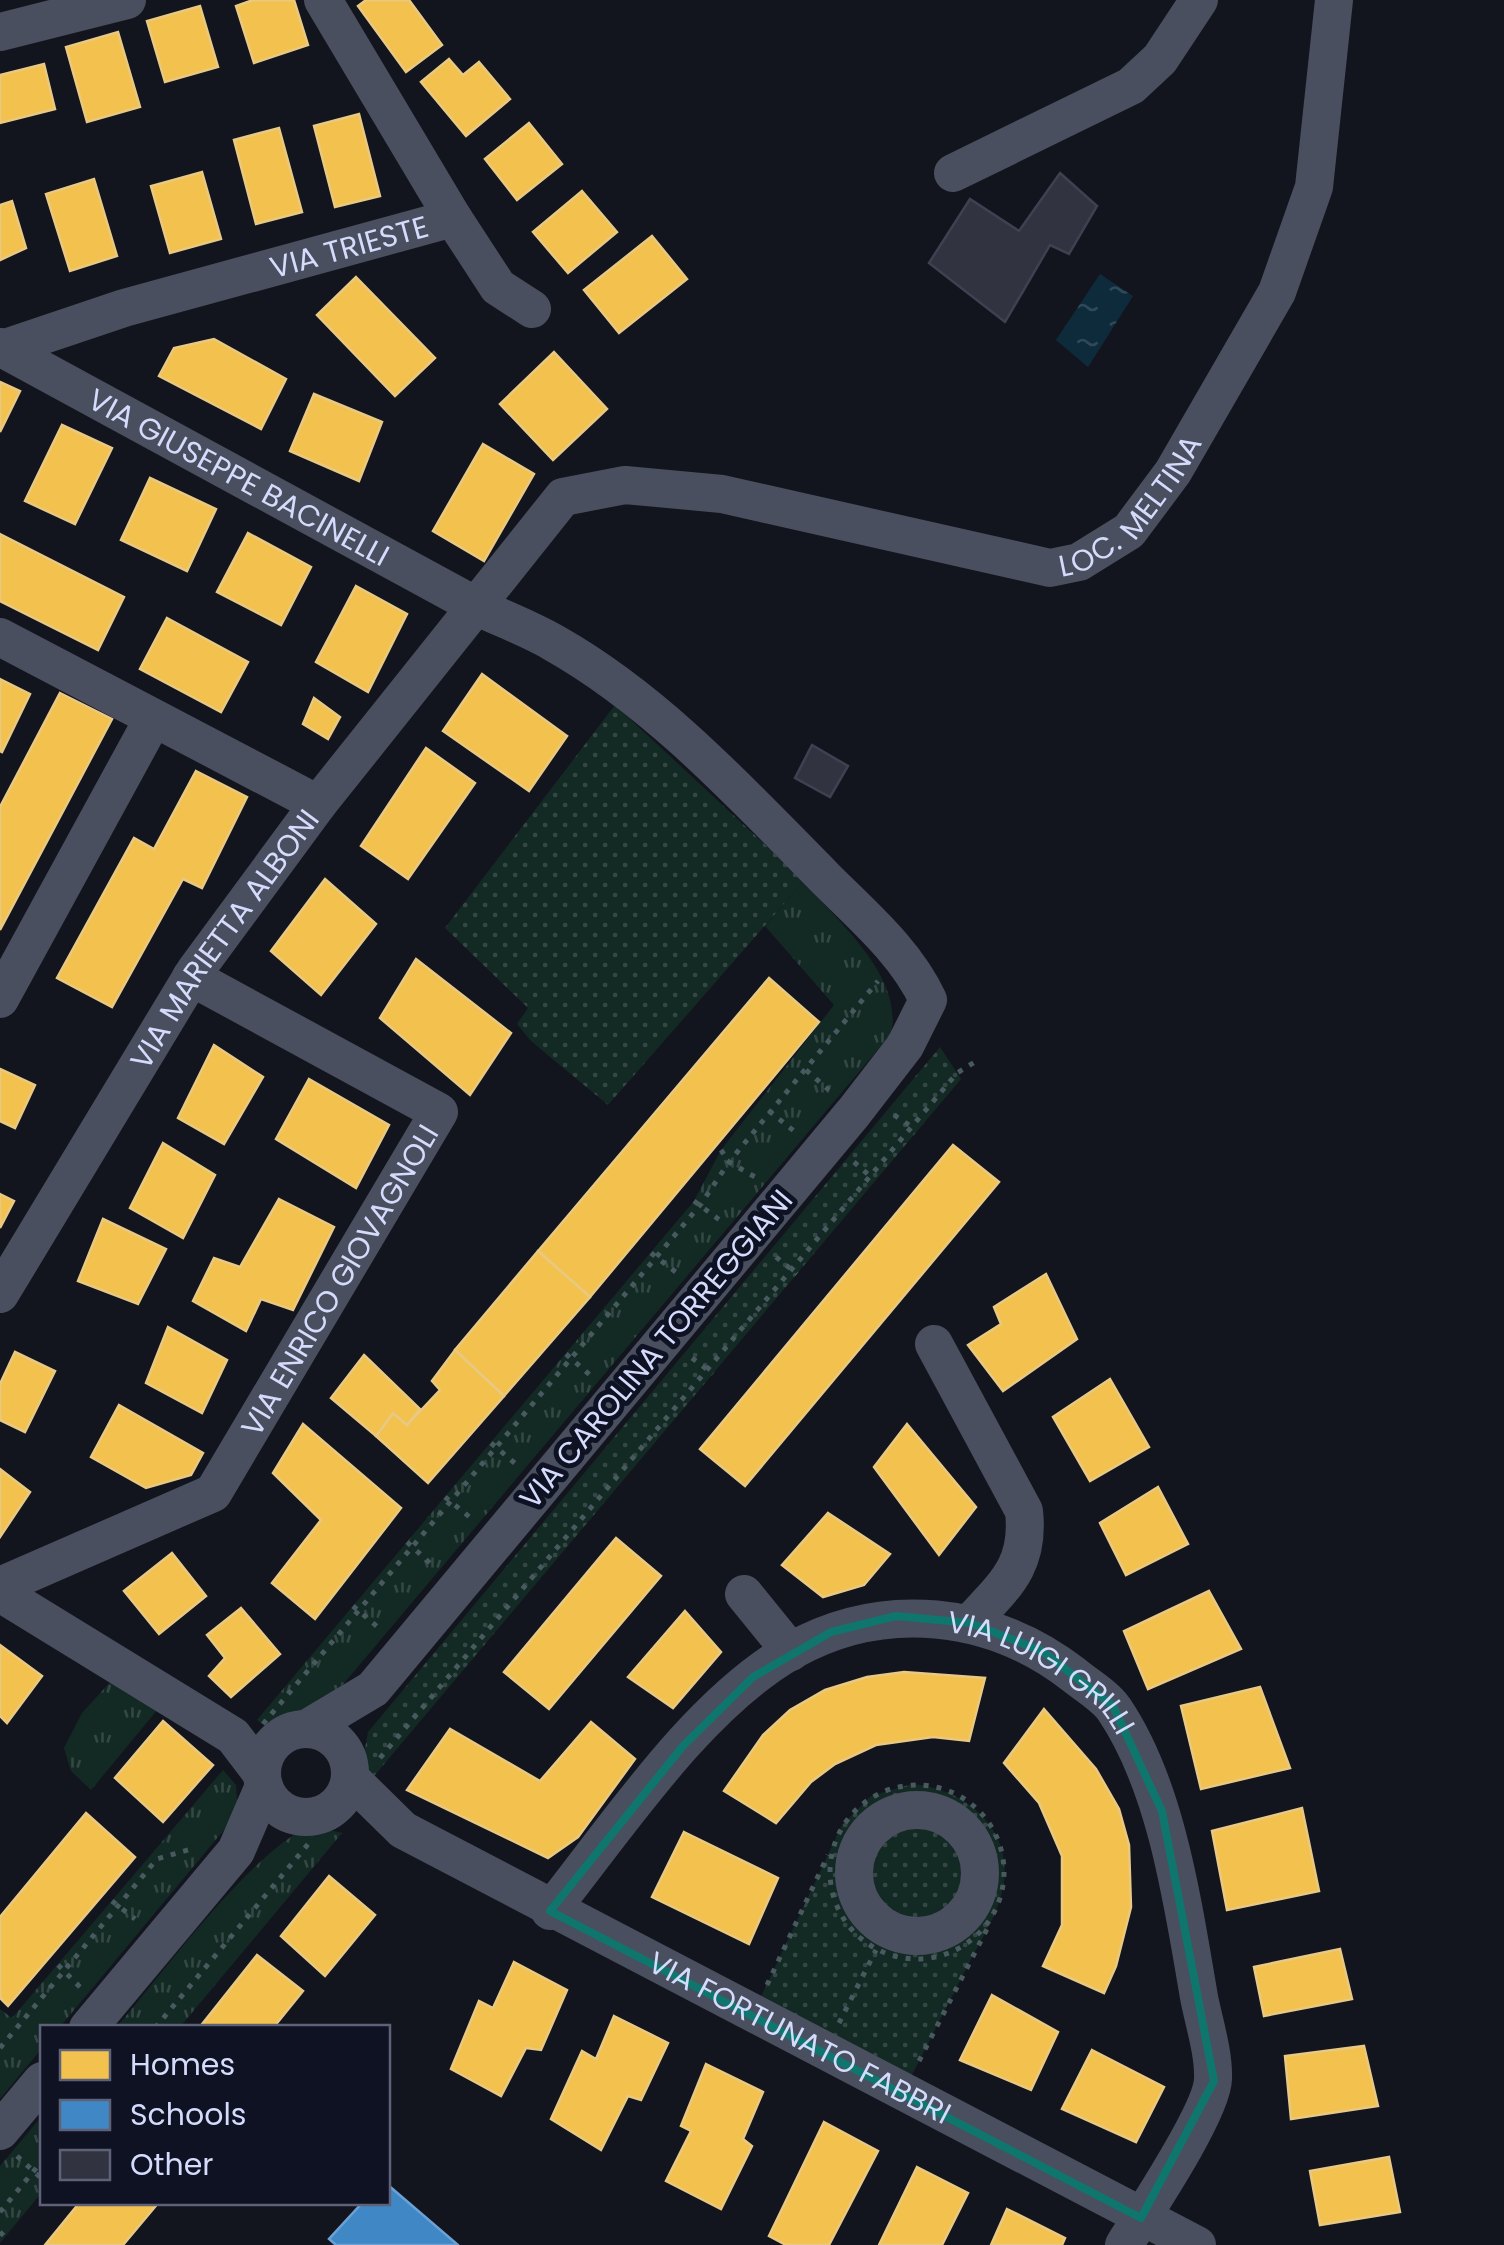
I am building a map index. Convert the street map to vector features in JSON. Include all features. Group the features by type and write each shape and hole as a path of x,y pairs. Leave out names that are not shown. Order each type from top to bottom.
{"street":[{"path":"0,32 126,0"},
{"name":"VIA TRIESTE","path":"1,348 124,308 453,218 324,0"},
{"path":"953,173 1131,86 1160,59 1198,0"},
{"name":"LOC. MELTINA","path":"478,607 564,497 625,484 722,494 1050,568 1079,562 1129,531 1173,472 1276,292 1314,187 1334,0"},
{"path":"453,218 498,287 532,309"},
{"name":"VIA GIUSEPPE BACINELLI","path":"1,348 478,607 555,643 621,689 730,781 900,957 928,1000"},
{"name":"VIA MARIETTA ALBONI","path":"0,1294 191,977 318,804 478,607"},
{"path":"0,637 318,804"},
{"path":"0,999 153,719"},
{"name":"VIA ENRICO GIOVAGNOLI","path":"0,1589 213,1493 439,1112 191,977"},
{"name":"VIA CAROLINA TORREGGIANI","path":"292,1734 373,1690 905,1046 928,1000"},
{"path":"934,1344 1024,1511 1028,1542 1008,1581 970,1623"},
{"name":"VIA ENRICO GIOVAGNOLI","path":"0,1589 233,1736 263,1780"},
{"path":"744,1594 791,1652"},
{"name":"VIA LUIGI GRILLI","path":"550,1911 682,1746 753,1677 791,1652 831,1632 896,1616 970,1623 1042,1651 1113,1706 1162,1810 1214,2082 1183,2150 1133,2232"},
{"name":"VIA CAROLINA TORREGGIANI","path":"360,1766 373,1690"},
{"path":"91,2025 236,1851 263,1780 269,1750 292,1734 333,1738 360,1766 341,1800 310,1825 236,1851"},
{"name":"VIA ENRICO GIOVAGNOLI","path":"233,1736 292,1734"},
{"name":"VIA FORTUNATO FABBRI","path":"360,1766 403,1830"},
{"path":"263,1780 278,1808 310,1825"},
{"name":"VIA FORTUNATO FABBRI","path":"310,1825 360,1819 403,1830 902,2094 1133,2232 1197,2245"},
{"path":"0,2132 40,2083"}],"path":[{"path":"233,1736 263,1724 700,1204 729,1162 900,957"},
{"path":"360,1766 958,1073 978,1060"},
{"path":"720,1150 729,1162 782,1197"},
{"path":"752,2016 842,1825 871,1796 890,1788 924,1785 957,1794 984,1816 1000,1845 1004,1868 995,1912 902,2094"},
{"path":"157,2025 310,1825"},
{"path":"842,1825 831,1852 833,1895 853,1933 876,1950 902,1959 930,1959 956,1950 978,1935 995,1912"},
{"path":"0,2048 157,1860 214,1842 236,1851"},
{"path":"824,2053 876,1950"},
{"path":"0,2212 40,2163"}],"highlighted area":[{"path":"896,1616 970,1623 1042,1651 1113,1706 1162,1811 1214,2081 1141,2218 550,1911 683,1746 753,1677 831,1632"}],"green space":[{"path":"615,705 804,881 608,1105 531,1041 517,1024 528,1008 445,928"},
{"path":"804,881 878,971 888,992 891,1034 313,1720 271,1731 257,1720 694,1201 721,1150 834,1005 765,926"},
{"path":"940,1047 961,1079 369,1782 364,1754 368,1732"},
{"path":"111,1681 158,1709 91,1790 71,1771 64,1748 82,1713"},
{"path":"223,1770 236,1785 238,1813 62,2025 40,2025 40,2050 0,2099 0,2009 12,2018"},
{"path":"912,1784 952,1795 984,1817 995,1833 1005,1870 992,1919 902,2094 752,2016 842,1825 871,1796"},
{"path":"310,1826 342,1833 182,2025 119,2025 235,1887 287,1840"},
{"path":"40,2118 40,2194 0,2243 0,2166"}],"water":[{"path":"1100,274 1133,296 1088,367 1056,340"}],"building: Homes":[{"path":"253,0 294,0 308,45 254,63 236,6"},
{"path":"366,0 409,0 442,45 406,72 358,6"},
{"path":"200,6 218,67 165,82 147,21"},
{"path":"118,32 140,107 87,122 66,47"},
{"path":"449,59 463,75 479,62 510,99 466,136 421,82"},
{"path":"44,64 55,109 0,123 0,75"},
{"path":"359,114 380,196 335,207 314,126"},
{"path":"529,123 562,164 517,200 485,159"},
{"path":"279,128 302,212 256,224 234,140"},
{"path":"202,172 221,239 170,253 151,186"},
{"path":"94,179 117,256 70,271 46,194"},
{"path":"582,191 617,232 568,273 533,232"},
{"path":"12,201 26,248 0,260 0,205"},
{"path":"652,236 687,279 619,333 584,290"},
{"path":"356,277 435,358 395,396 317,315"},
{"path":"214,339 286,379 261,429 159,376 174,348"},
{"path":"554,352 607,409 553,460 500,404"},
{"path":"0,382 20,391 0,432"},
{"path":"314,394 382,422 359,481 290,451"},
{"path":"62,425 112,448 75,524 25,501"},
{"path":"483,444 534,474 484,561 433,531"},
{"path":"150,478 216,509 187,571 121,540"},
{"path":"248,533 311,567 281,625 217,592"},
{"path":"0,534 124,597 98,650 0,601"},
{"path":"356,586 407,614 368,692 316,662"},
{"path":"167,618 248,662 221,712 140,669"},
{"path":"482,674 567,736 529,791 443,731"},
{"path":"0,679 30,694 2,752 0,751"},
{"path":"60,693 112,719 0,930 0,807"},
{"path":"314,698 340,717 328,739 303,724"},
{"path":"426,748 475,783 408,879 361,846"},
{"path":"196,771 247,797 202,888 183,879 112,1007 57,978 134,838 154,849"},
{"path":"325,879 376,924 321,995 271,951"},
{"path":"416,959 511,1033 470,1095 380,1018"},
{"path":"769,978 819,1022 590,1297 538,1251"},
{"path":"214,1045 263,1077 224,1144 178,1118"},
{"path":"0,1069 35,1085 15,1128 0,1121"},
{"path":"309,1079 389,1125 356,1188 276,1139"},
{"path":"163,1143 215,1175 183,1238 130,1208"},
{"path":"953,1145 999,1182 745,1486 700,1449"},
{"path":"0,1194 14,1201 0,1228"},
{"path":"279,1199 334,1227 293,1310 261,1299 246,1331 193,1301 214,1258 240,1267"},
{"path":"103,1219 166,1249 138,1304 78,1281"},
{"path":"538,1251 590,1297 504,1396 455,1350"},
{"path":"1046,1274 1077,1339 1003,1391 968,1345 1001,1324 994,1307"},
{"path":"168,1327 227,1360 202,1413 146,1383"},
{"path":"455,1350 504,1396 428,1483 376,1436 393,1413 407,1425 440,1390 432,1381"},
{"path":"15,1352 55,1371 25,1432 0,1420 0,1384"},
{"path":"364,1355 420,1409 407,1425 393,1413 376,1436 331,1398"},
{"path":"1110,1379 1149,1447 1090,1481 1053,1417"},
{"path":"119,1405 203,1453 191,1475 146,1488 91,1457"},
{"path":"303,1424 401,1508 315,1619 272,1583 321,1520 273,1473"},
{"path":"907,1424 976,1507 939,1555 874,1467"},
{"path":"0,1469 30,1492 0,1537"},
{"path":"1158,1487 1188,1544 1126,1575 1100,1523"},
{"path":"828,1513 890,1554 864,1585 823,1597 782,1565"},
{"path":"616,1538 661,1576 549,1709 504,1672"},
{"path":"172,1553 206,1596 159,1634 124,1591"},
{"path":"1209,1591 1241,1649 1148,1689 1124,1631"},
{"path":"241,1608 280,1654 231,1697 209,1676 225,1658 207,1635"},
{"path":"685,1611 721,1652 673,1708 628,1677"},
{"path":"0,1645 42,1676 7,1723 0,1716"},
{"path":"904,1672 985,1678 969,1741 933,1737 876,1745 835,1764 811,1782 776,1823 724,1791 763,1735 790,1710 825,1690 867,1677"},
{"path":"1260,1687 1290,1768 1201,1789 1181,1706"},
{"path":"1044,1709 1096,1769 1119,1809 1129,1845 1131,1907 1116,1966 1104,1993 1043,1966 1062,1925 1062,1856 1039,1803 1004,1763"},
{"path":"163,1721 213,1765 163,1822 115,1778"},
{"path":"591,1722 635,1759 578,1837 548,1858 407,1790 450,1729 540,1781"},
{"path":"1302,1808 1319,1891 1227,1910 1212,1831"},
{"path":"86,1813 135,1857 8,2006 0,1998 0,1917"},
{"path":"684,1832 778,1878 749,1944 652,1897"},
{"path":"329,1876 375,1915 325,1976 281,1936"},
{"path":"1340,1949 1352,1999 1264,2016 1254,1967"},
{"path":"257,1955 303,1991 275,2025 201,2025"},
{"path":"514,1962 567,1990 541,2050 526,2048 501,2096 451,2069 479,2001 493,2008"},
{"path":"992,1995 1058,2032 1031,2090 960,2060"},
{"path":"614,2016 668,2043 641,2100 628,2096 601,2150 551,2119 582,2051 596,2059"},
{"path":"1364,2046 1378,2106 1291,2119 1285,2056"},
{"path":"1092,2050 1164,2087 1136,2142 1062,2109"},
{"path":"706,2064 763,2092 743,2139 752,2146 721,2209 666,2181 691,2131 681,2126"},
{"path":"824,2122 878,2151 829,2245 786,2245 769,2236"},
{"path":"1389,2157 1400,2212 1320,2225 1310,2171"},
{"path":"917,2167 968,2193 942,2245 879,2245"},
{"path":"78,2205 156,2205 123,2245 45,2245"},
{"path":"1007,2209 1065,2238 1062,2245 991,2245"}],"building: Schools":[{"path":"390,2187 458,2245 336,2245 329,2239 360,2205 390,2205"}],"building: Other":[{"path":"1060,173 1097,206 1069,254 1050,245 1005,322 929,263 970,199 1019,231"},
{"path":"812,745 848,766 830,797 795,778"}]}
